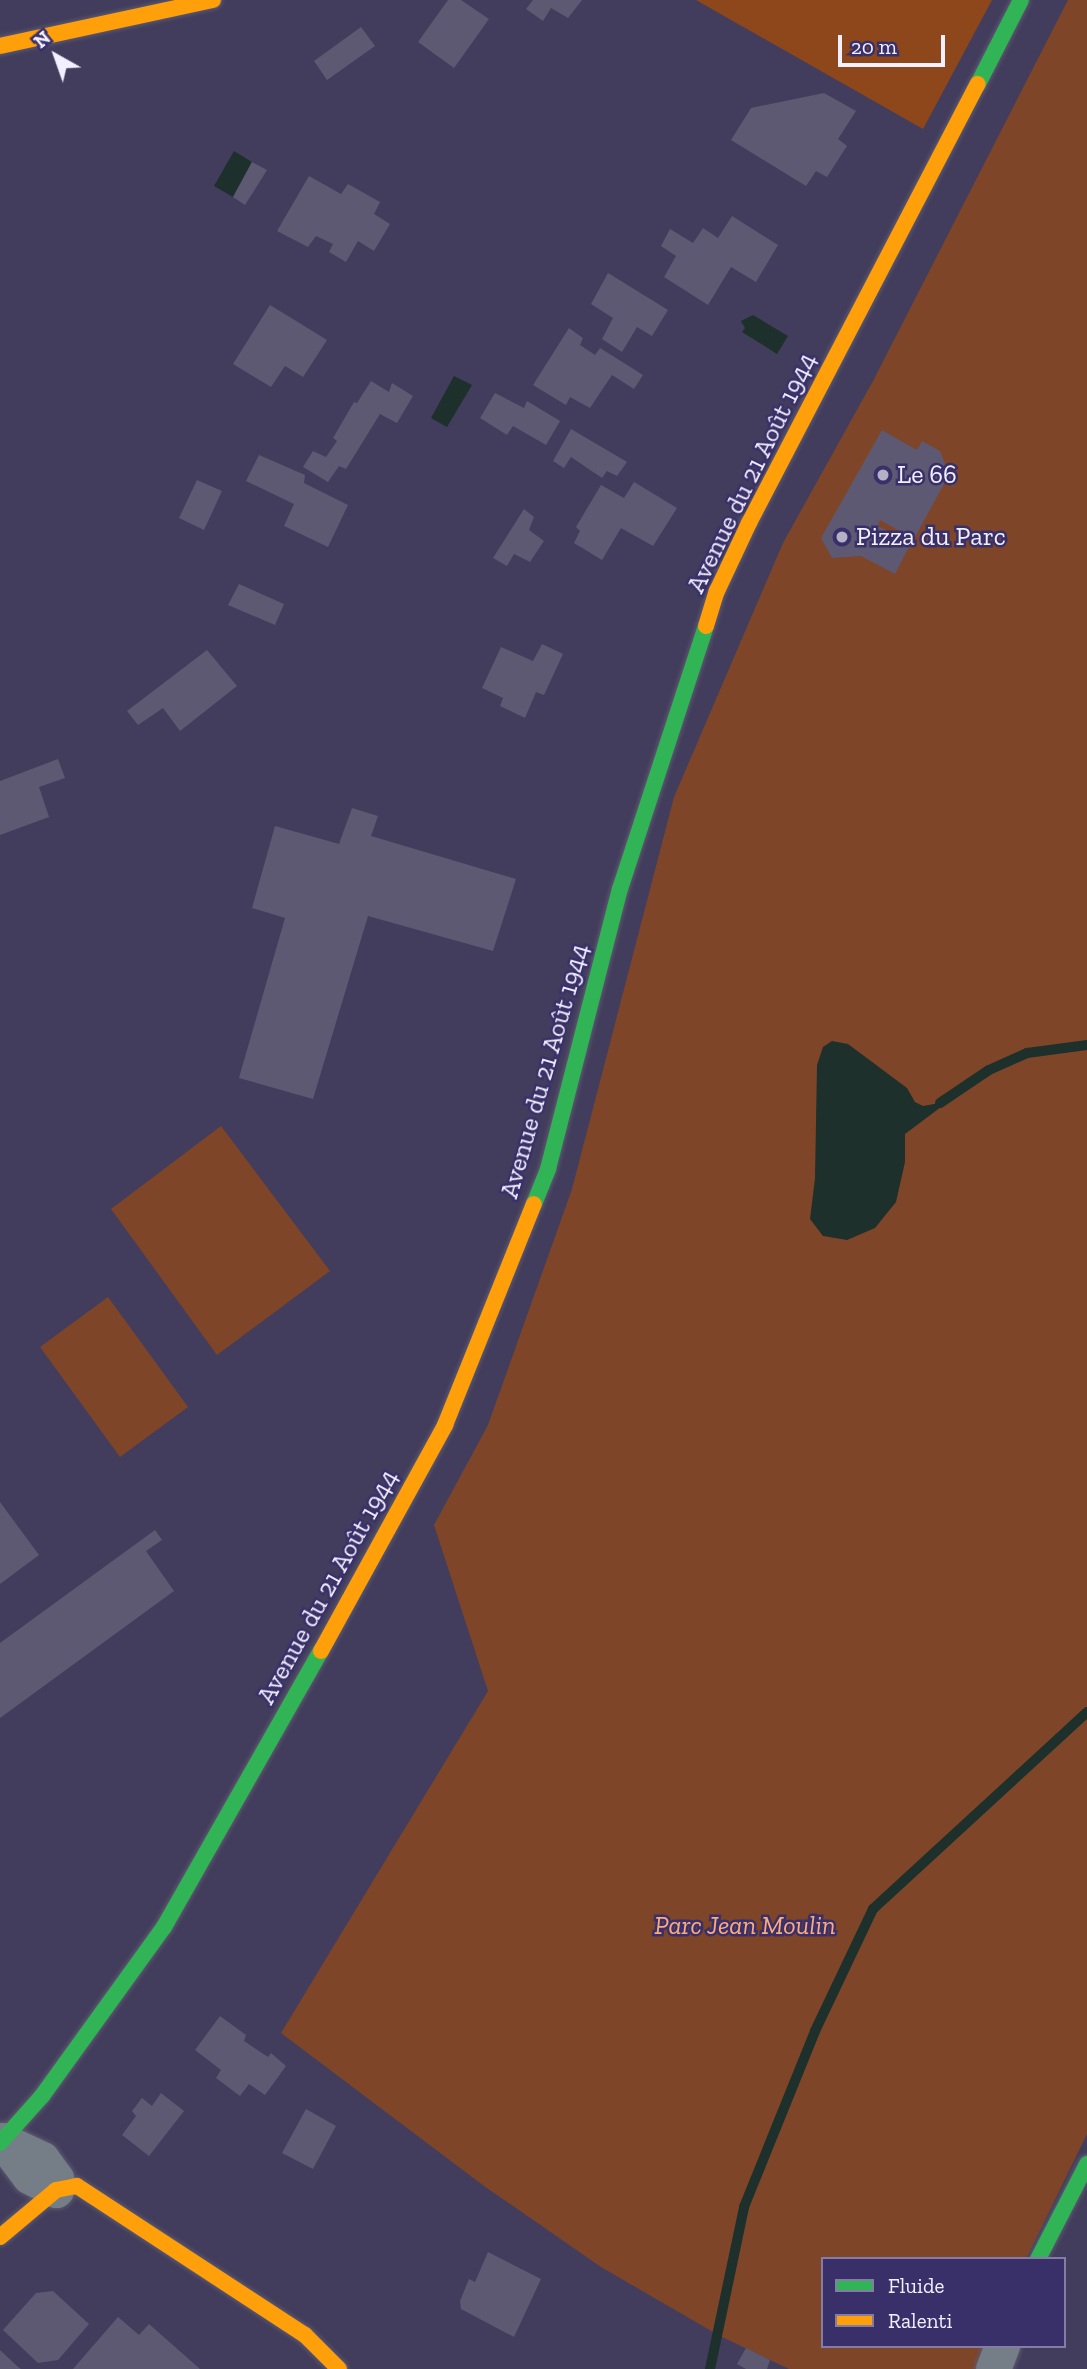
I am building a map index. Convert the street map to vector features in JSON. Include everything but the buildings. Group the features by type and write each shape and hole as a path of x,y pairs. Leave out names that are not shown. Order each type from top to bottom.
{"main road":[{"path":"0,46 213,0"},
{"name":"Avenue du 21 Août 1944","path":"1,2142 43,2096 164,1927 270,1743 445,1425 548,1169 620,889 717,591 749,523 1021,0"},
{"path":"1039,2257 1087,2164"},
{"path":"0,2237 56,2190 77,2186 305,2335 339,2369"}],"street":[{"path":"1,2142 29,2176 56,2190"},
{"path":"993,2369 1001,2348"}],"green space":[{"name":"Parc Jean Moulin","path":"1068,0 1087,0 1087,2134 1027,2257 821,2257 821,2348 990,2348 983,2369 789,2369 720,2336 601,2267 484,2186 281,2033 488,1691 434,1525 488,1425 572,1189 674,797 783,543 873,381"},
{"path":"221,1126 330,1271 217,1355 111,1209"},
{"path":"108,1297 188,1407 120,1457 40,1347"}],"shaded area":[{"path":"696,0 992,0 923,129"},
{"path":"234,151 252,162 233,197 214,186"},
{"path":"753,315 788,336 777,354 742,332 745,328 741,321"},
{"path":"454,376 472,385 447,427 431,418"},
{"path":"832,1041 848,1044 907,1088 915,1102 923,1106 940,1103 941,1107 905,1134 905,1162 896,1202 875,1228 847,1240 823,1236 810,1219 815,1178 817,1065 823,1047"}],"waterway":[{"path":"940,1103 989,1070 1027,1053 1087,1045"},
{"path":"710,2369 744,2207 815,2031 873,1909 1087,1712"}],"traffic: fast":[{"path":"978,84 1021,0"},
{"path":"534,1204 548,1169 620,889 706,626"},
{"path":"0,2143 42,2096 164,1927 321,1651"},
{"path":"1039,2257 1087,2164"}],"traffic: slow":[{"path":"0,46 213,0"},
{"path":"706,626 717,591 749,523 978,84"},
{"path":"321,1651 445,1425 534,1204"},
{"path":"0,2237 56,2190 77,2186 305,2335 339,2369"}],"place":[{"name":"Le 66","path":"883,475"},
{"name":"Pizza du Parc","path":"842,537"}]}
